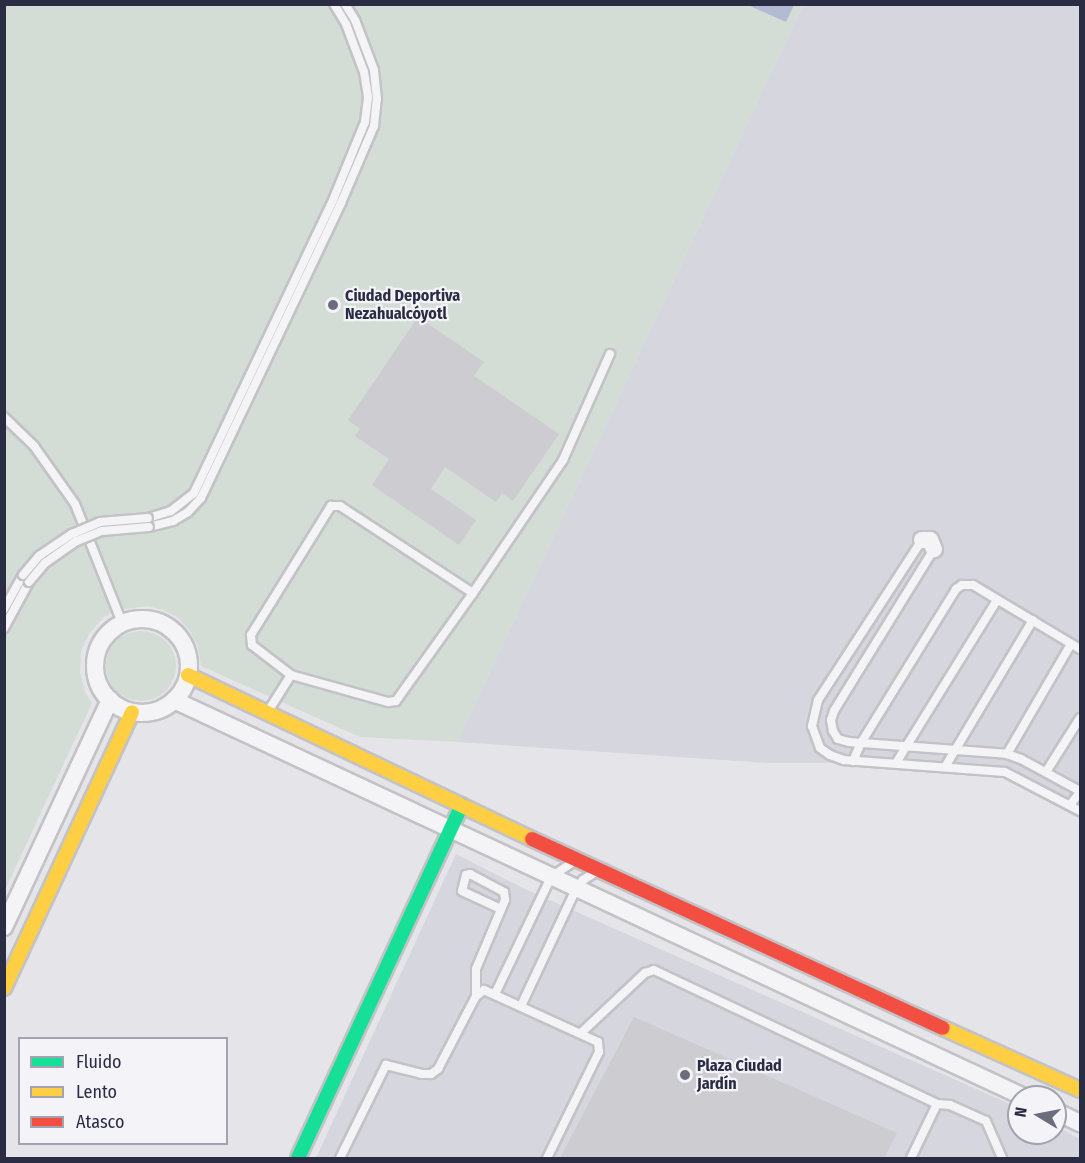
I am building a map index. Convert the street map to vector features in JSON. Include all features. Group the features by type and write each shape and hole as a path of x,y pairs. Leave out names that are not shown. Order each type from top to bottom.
{"street":[{"path":"136,619 151,620 165,624 184,646 188,675 174,700 155,711 132,712 110,700 99,685 95,671 96,657 101,643 110,631 122,623 136,619"},
{"path":"188,675 577,861 1080,1090"},
{"path":"4,927 110,700"},
{"path":"174,700 1007,1089"},
{"path":"4,988 132,712"},
{"path":"298,1158 462,805"},
{"path":"962,1067 975,1041"}],"lane":[{"path":"149,523 171,511 194,494 333,200 365,122 368,97 364,72 346,24 334,4"},
{"path":"4,628 39,556 72,534 100,522 173,521 188,512 201,498 341,204 374,126 377,99 374,70 355,20 345,4"},
{"path":"473,593 340,506 331,506 250,635 252,645 291,675 388,702 396,701 473,593 563,460 610,354"},
{"path":"4,417 34,446 75,504 122,623"},
{"path":"1070,805 1080,791 1007,754 905,747 838,739 831,720 834,711 928,544 818,700 812,726 820,748 830,756 853,761 1005,772 1080,811"},
{"path":"4,609 26,579"},
{"path":"853,761 861,743 956,589 962,585 973,585 1080,650"},
{"path":"896,763 997,600"},
{"path":"945,767 1033,620"},
{"path":"1007,754 1071,644"},
{"path":"267,713 291,675"},
{"path":"1046,772 1080,718"},
{"path":"495,994 551,877 566,865 577,861"},
{"path":"521,1006 576,889 590,875 599,871"},
{"path":"476,996 476,969 501,909 504,892 470,874 466,875 462,891 501,909"},
{"path":"581,1033 645,973 654,970 937,1104 950,1105 986,1120 1002,1158"},
{"path":"340,1158 380,1072 386,1065 422,1074 430,1074 438,1069 476,996 484,990 598,1042 599,1052 548,1158"},
{"path":"911,1158 937,1104"}],"shaded area":[{"name":"Ciudad Deportiva Nezahualcóyotl","path":"5,5 803,5 457,742 360,737 201,666 198,647 190,631 177,617 148,606 118,610 104,617 90,632 81,651 80,672 85,692 92,703 5,890"},
{"path":"803,5 1080,5 1080,819 997,775 832,763 767,763 457,742"},
{"path":"148,631 161,637 170,646 174,652 176,666 174,680 166,691 155,699 134,701 116,691 108,680 106,659 116,641 127,633"},
{"path":"456,854 527,890 1007,1103 1007,1145 1067,1145 1067,1132 1080,1139 1080,1158 316,1158"}],"water":[{"path":"748,5 794,5 786,22"}],"building":[{"path":"418,317 484,362 474,376 559,434 513,501 502,493 496,502 445,467 431,489 476,520 459,545 372,485 389,459 355,436 360,429 348,420"},
{"name":"Plaza Ciudad Jardín","path":"634,1017 897,1133 884,1158 560,1158"}],"traffic: fast":[{"path":"298,1158 462,805"}],"traffic: slow":[{"path":"188,675 532,839"},
{"path":"4,988 132,712"},
{"path":"943,1028 1080,1090"}],"traffic: jam":[{"path":"532,839 943,1028"}],"place":[{"name":"Ciudad Deportiva Nezahualcóyotl","path":"333,305"},
{"name":"Plaza Ciudad Jardín","path":"685,1075"}]}
